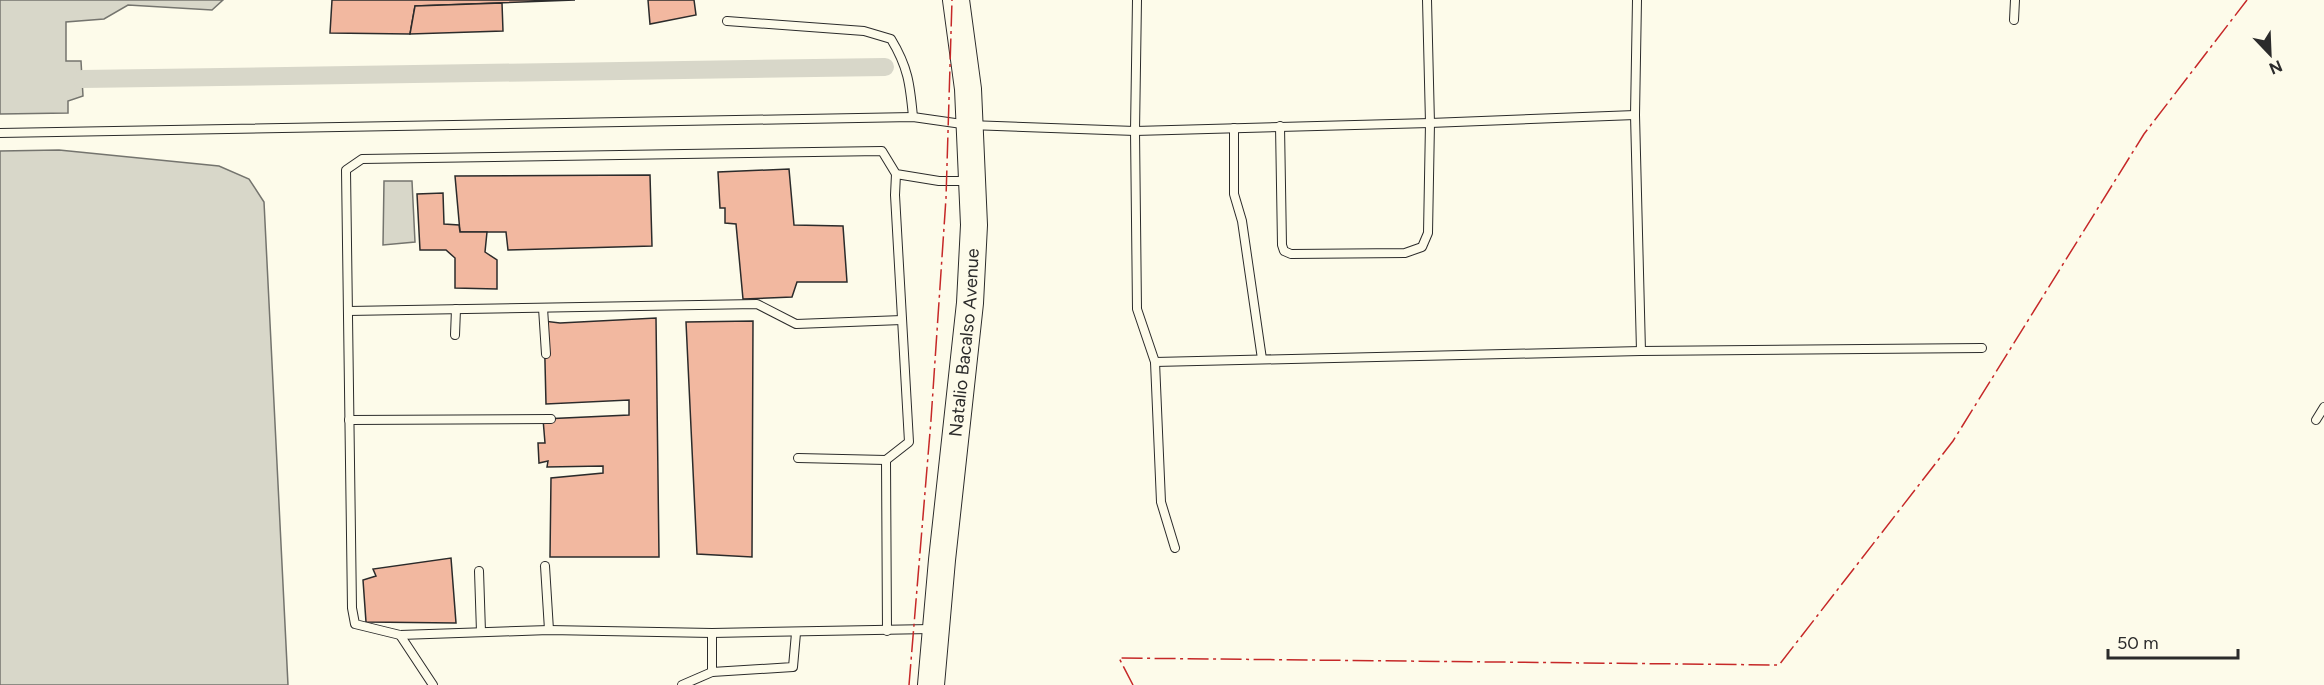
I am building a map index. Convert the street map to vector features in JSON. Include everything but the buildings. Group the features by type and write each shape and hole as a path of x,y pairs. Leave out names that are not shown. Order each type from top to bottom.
{"highway":[{"name":"Natalio Bacalso Avenue","path":"931,685 970,303 974,225 968,88 956,0"}],"lane":[{"path":"1137,0 1135,131 1137,309 1155,362 1161,502 1174,548"},
{"path":"1280,126 1282,245 1284,251 1291,254 1405,253 1422,247 1428,233 1430,123 1427,0"},
{"path":"1637,0 1635,115 1641,351"},
{"path":"2014,20 2015,0"},
{"path":"728,21 864,31 891,39 903,60 910,89 913,117"},
{"path":"0,133 913,117 969,125 1135,131 1635,115"},
{"path":"1234,128 1234,194 1242,221 1262,359"},
{"path":"798,458 886,460 909,442 896,174 882,151 362,159 346,170 352,608 355,624 400,635 549,630 796,633 936,629"},
{"path":"896,174 939,181 971,181"},
{"path":"348,311 758,304 796,324 902,320"},
{"path":"543,308 546,354"},
{"path":"455,335 456,309"},
{"path":"1155,362 1641,351 1982,348"},
{"path":"2316,420 2324,407"},
{"path":"349,420 551,419"},
{"path":"886,460 887,631"},
{"path":"545,566 549,630"},
{"path":"479,571 482,632"},
{"path":"711,672 712,633"},
{"path":"682,685 711,672 793,667 796,633"},
{"path":"400,635 433,685"}],"shaded area":[{"path":"0,0 223,0 212,10 128,5 104,19 66,22 66,61 81,61 83,96 68,101 68,113 0,114"},
{"path":"59,150 219,166 249,179 264,202 288,685 0,685 0,151"},
{"path":"384,181 412,181 415,242 383,245"}],"waterway":[{"path":"82,79 885,67"}],"power":[{"path":"909,685 931,420 946,198 952,0"},
{"path":"1133,685 1119,658 1779,665 1953,441 2144,134 2247,0"}]}
